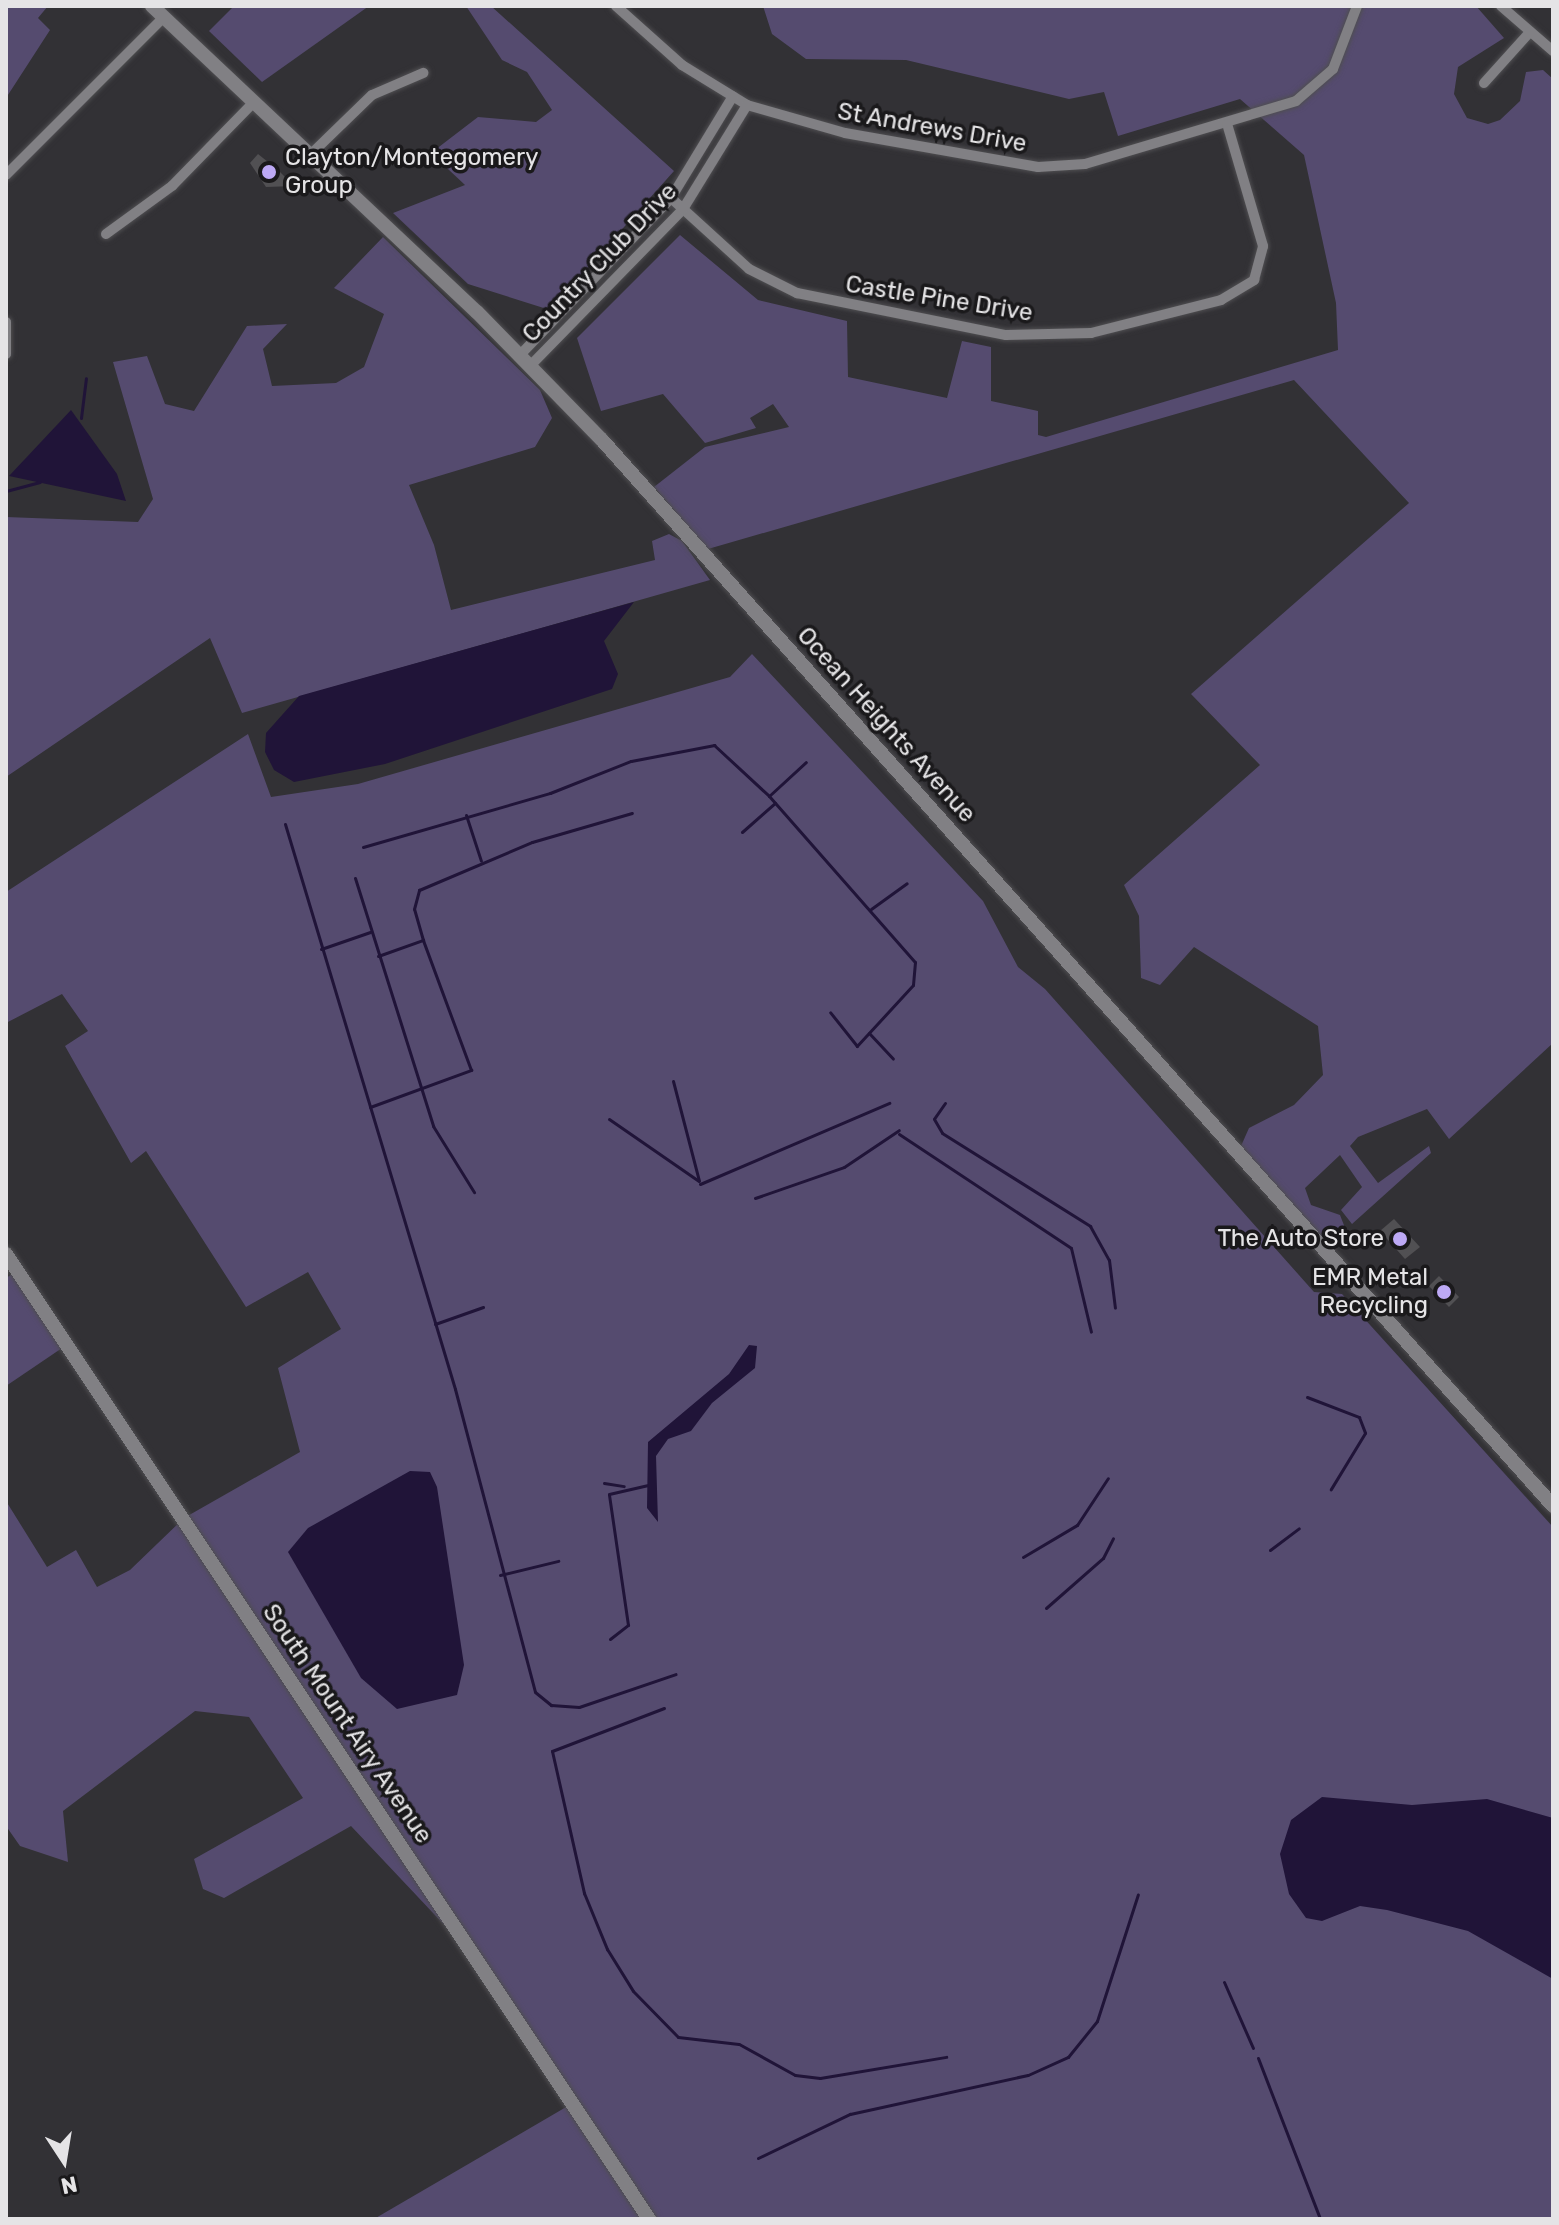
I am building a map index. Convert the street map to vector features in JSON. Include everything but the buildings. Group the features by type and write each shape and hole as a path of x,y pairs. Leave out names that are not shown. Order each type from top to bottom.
{"main road":[{"name":"Ocean Heights Avenue","path":"152,6 526,360 1553,1506"},
{"name":"South Mount Airy Avenue","path":"6,1254 649,2219"}],"street":[{"name":"St Andrews Drive","path":"616,6 682,65 747,105 845,133 1016,166 1085,164 1227,124 1312,92 1340,56 1357,6"},
{"path":"1501,6 1553,51"},
{"path":"6,175 164,17"},
{"path":"1484,83 1530,32"},
{"path":"310,155 372,95 423,73"},
{"name":"Country Club Drive","path":"526,360 671,198 733,96"},
{"path":"106,234 172,186 254,102"},
{"name":"Country Club Drive","path":"526,360 683,209 747,105"},
{"name":"Castle Pine Drive","path":"671,198 749,269 812,298 1006,335 1091,333 1221,300 1254,280 1263,246 1227,124"},
{"path":"6,322 6,354"}],"shaded area":[{"path":"6,6 48,6 38,18 50,30 6,98"},
{"path":"234,6 369,6 262,82 209,31"},
{"path":"466,6 491,6 674,171 550,310 468,284 393,213 465,185 431,153 478,117 536,122 552,110 527,72 502,60"},
{"path":"763,6 1476,6 1504,38 1458,67 1454,94 1467,118 1488,124 1500,120 1520,101 1526,72 1543,70 1553,79 1553,1043 1449,1139 1427,1109 1358,1137 1350,1146 1378,1183 1429,1146 1431,1153 1352,1224 1341,1210 1362,1187 1340,1155 1305,1188 1311,1205 1340,1215 1347,1233 1327,1243 1241,1146 1249,1128 1294,1105 1323,1075 1318,1026 1194,947 1160,985 1141,978 1139,916 1124,885 1260,765 1191,694 1409,503 1294,380 708,549 654,487 705,447 789,427 773,404 750,418 756,428 705,443 663,394 601,411 577,338 680,235 758,300 847,321 848,377 947,398 962,341 991,347 991,401 1038,411 1038,435 1046,437 1338,350 1336,303 1304,155 1240,99 1118,136 1104,92 1069,99 906,60 806,59 772,34"},
{"path":"383,237 540,390 552,418 535,447 409,485 434,545 451,610 655,560 652,541 669,534 682,541 710,580 242,713 210,638 6,777 6,517 138,522 153,499 113,362 147,356 165,404 194,411 247,326 287,324 263,349 272,386 336,383 364,367 384,314 334,288"},
{"path":"71,410 117,474 126,501 9,476"},
{"path":"634,602 604,641 618,674 612,689 385,764 294,782 274,770 265,752 266,733 299,696"},
{"path":"752,654 983,901 1018,967 1045,989 1314,1292 1342,1294 1553,1527 1553,2219 374,2219 573,2103 484,1967 351,1826 224,1898 203,1889 194,1859 303,1798 249,1717 195,1711 63,1811 68,1862 20,1846 6,1826 6,1501 47,1567 76,1550 97,1587 130,1570 184,1518 300,1452 278,1368 341,1329 308,1272 246,1307 146,1151 131,1163 65,1046 88,1031 62,994 6,1023 6,892 248,734 271,797 358,784 730,677"},
{"path":"17,1271 68,1344 6,1386 6,1278"},
{"path":"749,1345 757,1346 755,1368 712,1403 691,1431 668,1439 656,1456 658,1522 647,1508 648,1442 729,1374"},
{"path":"410,1471 430,1472 437,1487 464,1665 457,1695 397,1709 361,1678 288,1552 308,1528"},
{"path":"1322,1797 1412,1805 1487,1799 1553,1818 1553,1979 1468,1931 1387,1910 1360,1906 1322,1921 1306,1918 1289,1894 1280,1854 1291,1820"}],"waterway":[{"path":"81,418 86,378"},
{"path":"6,491 40,482"},
{"path":"363,847 550,793 631,761 714,745 769,796 915,962 913,985 857,1046 830,1012"},
{"path":"769,796 806,762"},
{"path":"742,832 775,803"},
{"path":"370,1107 471,1070 414,909 419,890 532,842 632,813"},
{"path":"466,815 481,861"},
{"path":"285,824 455,1389 535,1692 551,1705 579,1707 676,1674"},
{"path":"355,878 433,1126 474,1192"},
{"path":"871,909 907,883"},
{"path":"321,949 370,932"},
{"path":"378,956 423,940"},
{"path":"869,1033 893,1059"},
{"path":"673,1081 699,1181"},
{"path":"700,1184 889,1103"},
{"path":"945,1103 934,1119 942,1133 1090,1226 1109,1260 1115,1308"},
{"path":"609,1119 699,1181"},
{"path":"755,1198 844,1167 899,1130"},
{"path":"899,1134 1071,1248 1091,1332"},
{"path":"435,1324 483,1307"},
{"path":"1307,1397 1359,1417 1365,1433 1331,1489"},
{"path":"1023,1557 1077,1525 1108,1478"},
{"path":"604,1483 624,1486"},
{"path":"610,1639 628,1625 609,1494 647,1485"},
{"path":"1270,1550 1299,1528"},
{"path":"1046,1608 1103,1558 1113,1538"},
{"path":"500,1575 558,1561"},
{"path":"664,1708 552,1751 584,1893 607,1949 633,1991 678,2037 739,2044 795,2075 820,2078 946,2057"},
{"path":"758,2158 850,2114 1028,2075 1068,2057 1097,2021 1138,1894"},
{"path":"1224,1982 1253,2048"},
{"path":"1258,2058 1320,2219"}],"place":[{"name":"Clayton/Montegomery Group","path":"269,172"},
{"name":"The Auto Store","path":"1400,1239"},
{"name":"EMR Metal Recycling","path":"1444,1292"}]}
